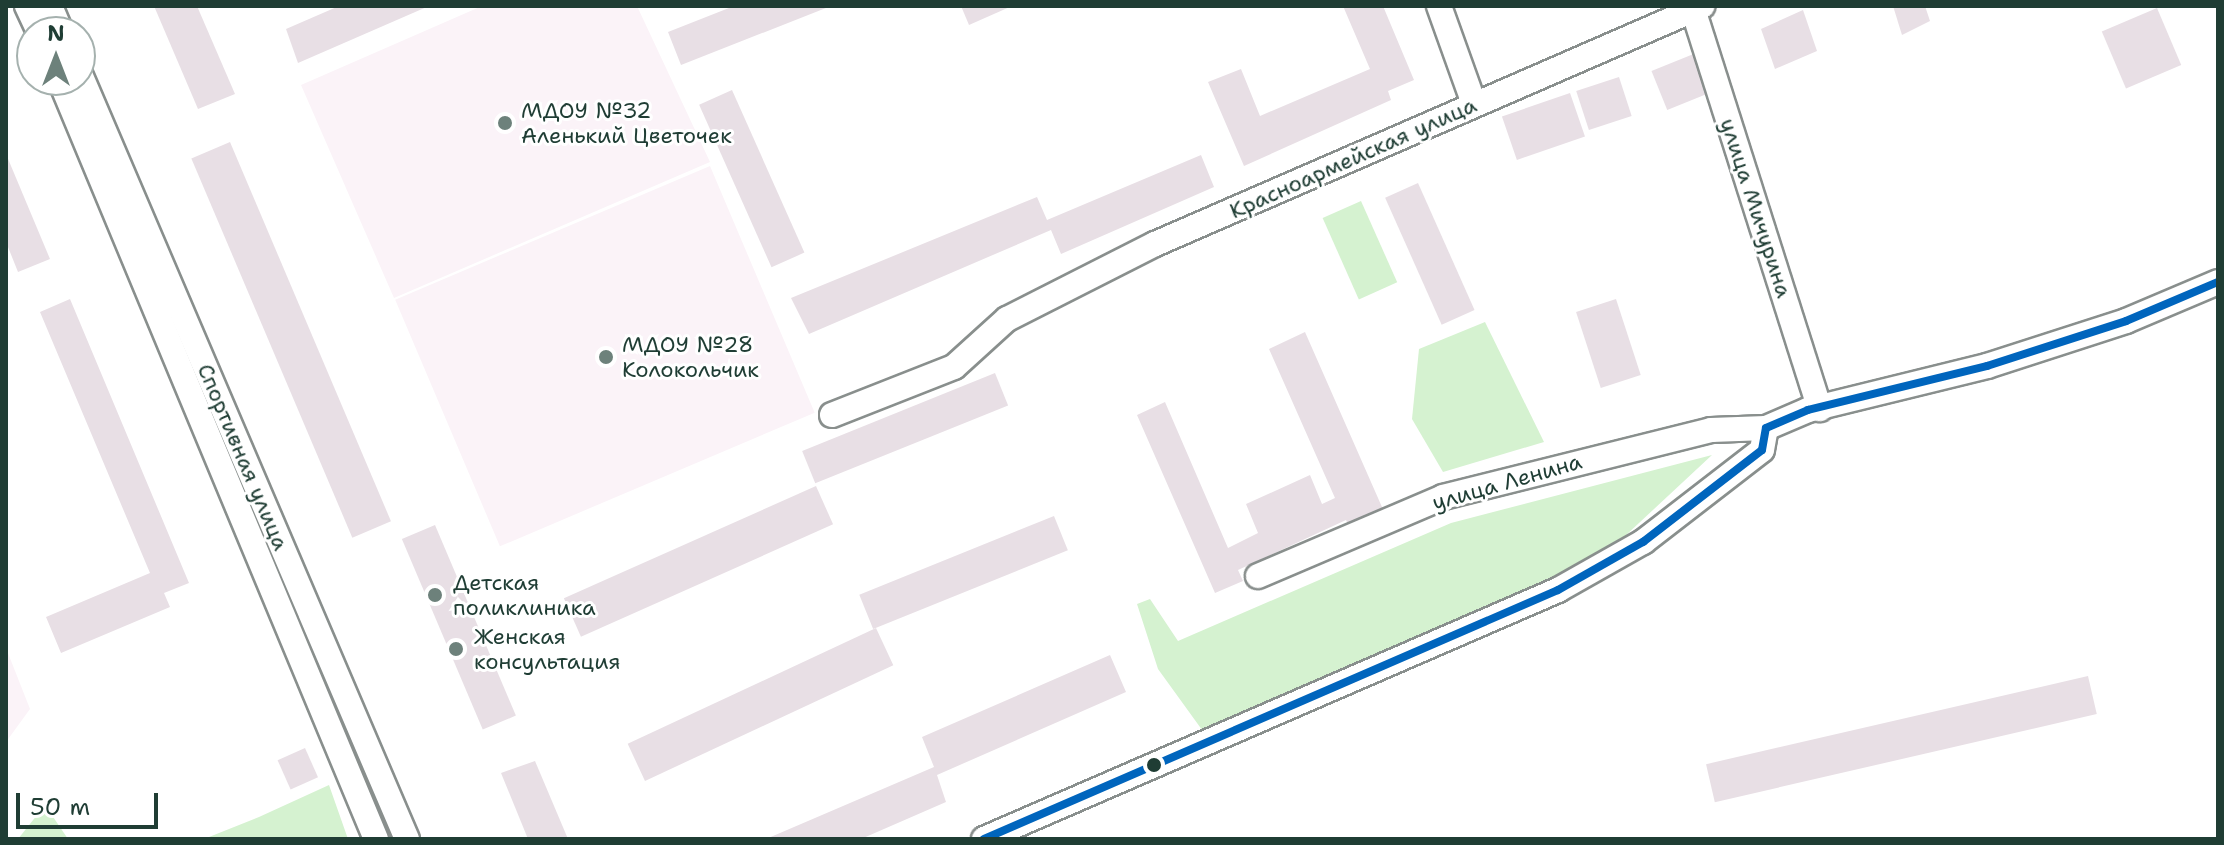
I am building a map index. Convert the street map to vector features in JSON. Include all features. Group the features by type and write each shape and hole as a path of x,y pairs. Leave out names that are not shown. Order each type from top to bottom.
{"street":[{"path":"1439,6 1474,104"},
{"name":"Красноармейская улица","path":"832,415 954,367 1007,319 1155,244 1696,7"},
{"name":"улица Мичурина","path":"1696,7 1820,409"},
{"name":"Спортивная улица","path":"67,96 376,839"},
{"name":"Спортивная улица","path":"89,96 407,839"},
{"name":"улица Ленина","path":"1258,576 1443,497 1711,430 1766,428 1820,409 1987,366 2126,321 2218,282"},
{"path":"984,839 1558,590 1643,542 1762,450 1766,428"}],"shaded area":[{"name":"МДОУ №32 Аленький Цветочек","path":"482,6 637,6 710,162 394,298 301,85"},
{"name":"МДОУ №28 Колокольчик","path":"710,166 815,413 500,546 395,300"},
{"path":"6,648 30,709 6,742"}],"green space":[{"path":"1361,201 1397,282 1359,299 1323,218"},
{"path":"1485,322 1544,442 1443,472 1412,419 1419,349"},
{"path":"1712,455 1610,550 1568,576 1205,734 1158,669 1137,604 1150,599 1178,641 1451,523"},
{"path":"329,785 348,839 204,839 259,817"},
{"path":"45,805 68,839 18,839"}],"building":[{"path":"154,6 197,6 235,94 198,109"},
{"path":"339,6 429,6 298,63 286,29"},
{"path":"734,6 831,6 681,65 668,32"},
{"path":"961,6 1012,6 969,25"},
{"path":"1343,6 1383,6 1414,80 1388,91 1391,100 1244,166 1208,82 1241,69 1260,116 1370,69"},
{"path":"1893,6 1925,6 1930,21 1902,35"},
{"path":"2157,8 2181,65 2126,89 2102,31"},
{"path":"1803,10 1817,51 1775,69 1761,29"},
{"path":"1696,53 1712,92 1667,110 1651,71"},
{"path":"1619,77 1632,116 1589,130 1576,91"},
{"path":"732,90 804,253 772,267 699,105"},
{"path":"1570,93 1585,136 1517,160 1502,116"},
{"path":"230,142 391,521 352,538 191,158"},
{"path":"6,154 50,259 18,272 6,242"},
{"path":"1201,155 1214,187 1061,254 1051,230 809,334 791,298 1037,197 1047,220"},
{"path":"1418,183 1475,310 1442,325 1385,198"},
{"path":"70,299 189,583 164,593 170,607 61,653 46,617 150,573 40,312"},
{"path":"1616,299 1641,375 1601,388 1576,312"},
{"path":"1305,332 1389,523 1354,538 1346,520 1238,570 1243,581 1215,593 1137,415 1165,402 1228,548 1258,533 1246,504 1310,475 1322,504 1335,498 1269,349"},
{"path":"995,373 1008,405 815,483 802,451"},
{"path":"816,486 833,524 581,637 564,598"},
{"path":"1054,516 1068,550 873,629 859,595"},
{"path":"435,525 516,716 483,730 402,539"},
{"path":"876,628 893,665 645,781 628,744"},
{"path":"1110,655 1126,692 937,775 946,802 861,839 766,839 934,767 922,737"},
{"path":"2088,676 2097,714 1715,802 1706,764"},
{"path":"305,748 318,777 291,789 278,760"},
{"path":"535,761 568,839 528,839 501,773"}],"transit line":[{"path":"984,839 1558,590 1643,542 1762,450 1766,428 1808,410 1987,366 2126,321 2218,282"}],"place":[{"name":"МДОУ №32 Аленький Цветочек","path":"505,123"},
{"name":"МДОУ №28 Колокольчик","path":"606,357"},
{"name":"Детская поликлиника","path":"435,595"},
{"name":"Женская консультация","path":"456,649"}]}
